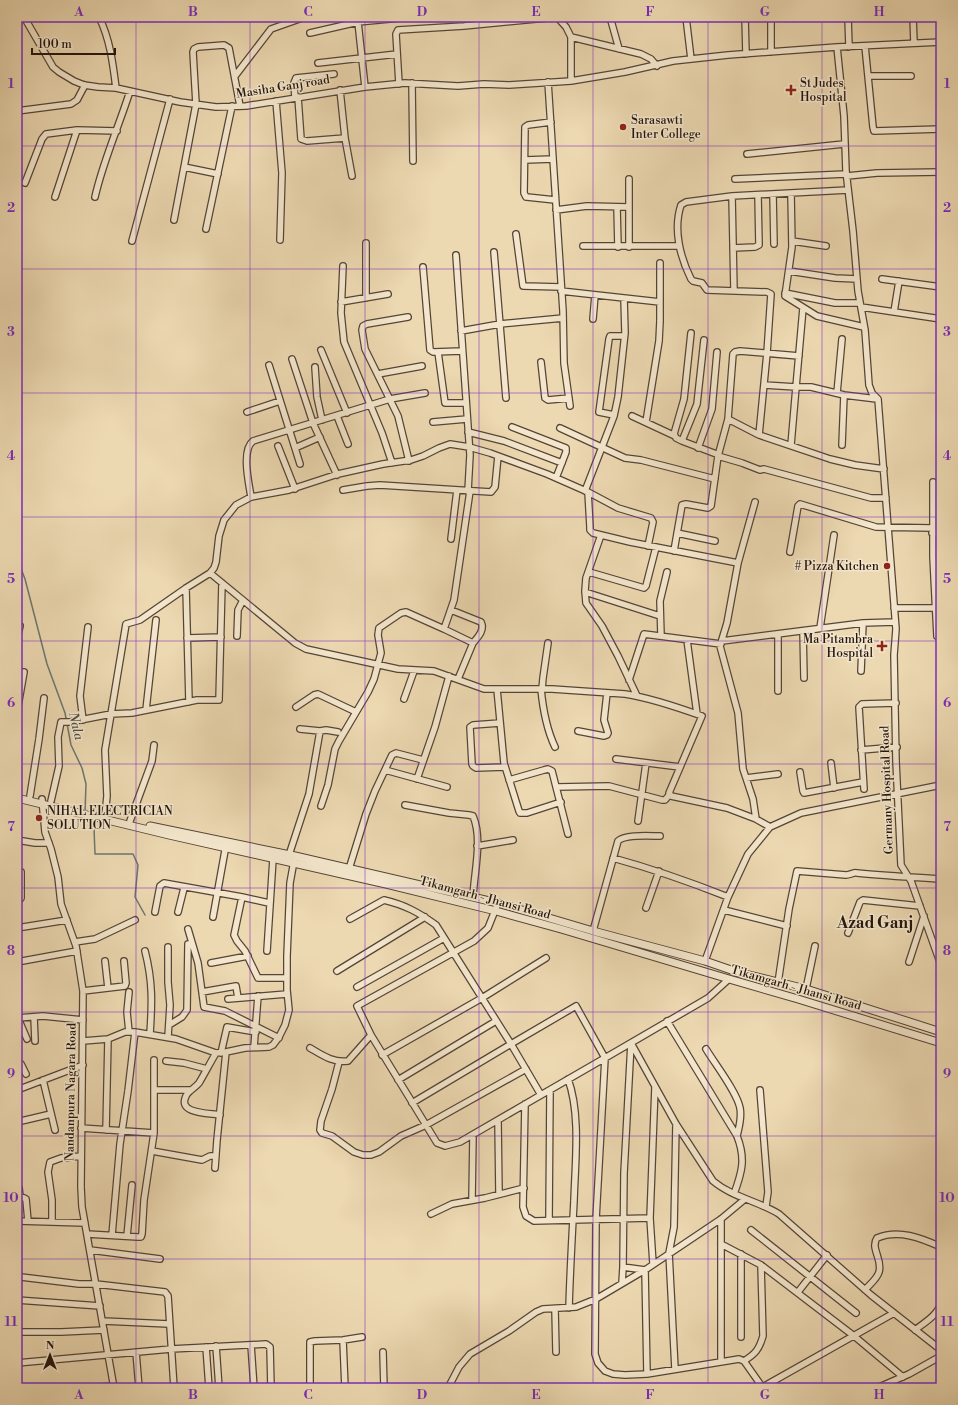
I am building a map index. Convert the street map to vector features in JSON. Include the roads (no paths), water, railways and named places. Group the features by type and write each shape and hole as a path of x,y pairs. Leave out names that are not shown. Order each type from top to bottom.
{"street":[{"name":"Masiha Ganj road","path":"24,17 54,67 59,72 85,85 98,88 116,88 170,100 216,107 240,106 365,87 412,83 458,86 484,84 509,85 571,81 657,66 673,61 691,59 837,47 941,42"},
{"path":"99,17 111,50 116,88"},
{"path":"235,76 271,29 306,17"},
{"path":"310,33 358,22 386,18 411,17"},
{"path":"399,84 396,34 398,30 464,26 557,17 566,27 571,37 571,81"},
{"path":"610,17 619,49"},
{"path":"686,17 691,59"},
{"path":"745,17 746,54"},
{"path":"771,17 771,52"},
{"path":"848,17 849,47"},
{"path":"913,17 914,43"},
{"path":"358,22 365,87"},
{"path":"571,37 647,56 657,66"},
{"path":"174,220 196,104 194,49 198,47 227,46 231,51 240,106"},
{"path":"865,46 874,131 941,129"},
{"path":"837,47 844,116 846,175 857,280 864,327 869,385 872,393 878,399"},
{"path":"318,63 397,54"},
{"path":"334,74 296,78 294,83 301,139 307,141 345,138"},
{"path":"868,76 910,76"},
{"path":"548,82 563,318 564,363 570,406"},
{"path":"412,83 413,160"},
{"path":"17,111 71,104 77,100 85,85"},
{"path":"340,90 345,138 352,176"},
{"path":"95,197 100,175 117,131 130,91"},
{"path":"132,241 170,100"},
{"path":"276,101 282,173 280,240"},
{"path":"206,229 232,106"},
{"path":"551,122 528,125 526,127 524,193 526,197 555,200"},
{"path":"25,183 43,136 50,133 77,130 117,131"},
{"path":"55,197 77,130"},
{"path":"747,154 844,144"},
{"path":"525,160 553,159"},
{"path":"184,167 218,174"},
{"path":"736,179 941,172"},
{"path":"629,179 629,247"},
{"path":"759,435 771,294 767,292 708,291 702,283 692,281 679,246 678,221 681,205 686,202 732,196 848,190"},
{"path":"791,193 792,252 785,293 787,298 825,319 864,327"},
{"path":"773,194 774,244"},
{"path":"733,248 755,247 759,245 758,195"},
{"path":"732,196 734,291"},
{"path":"556,210 586,206 629,206"},
{"path":"617,206 618,247"},
{"path":"516,234 523,286 561,289 595,295 660,302"},
{"path":"792,241 826,246"},
{"path":"366,244 366,298"},
{"path":"583,246 679,246"},
{"path":"494,252 506,398"},
{"path":"444,628 454,600 469,491 469,447 456,255"},
{"path":"646,422 657,355 660,325 660,263"},
{"path":"343,266 341,302 344,342 371,406 392,463"},
{"path":"423,267 430,350 432,352 462,351"},
{"path":"789,271 857,280"},
{"path":"882,279 941,287"},
{"path":"894,312 899,281"},
{"path":"785,293 835,303 860,305 941,319"},
{"path":"341,302 388,294"},
{"path":"593,318 595,295"},
{"path":"624,298 624,336 618,397 614,415 587,492 590,530 593,533 600,535 648,546 738,563"},
{"path":"791,445 803,308"},
{"path":"408,317 367,324 363,326 362,330 364,346 400,423 409,461"},
{"path":"461,330 500,324 563,318"},
{"path":"675,436 674,431 684,399 691,333"},
{"path":"614,415 599,412 609,338 612,336 624,336"},
{"path":"837,393 842,339"},
{"path":"682,441 697,404 704,340"},
{"path":"321,350 347,413"},
{"path":"674,551 682,505 710,508 718,455 728,419 733,354 740,351 799,356"},
{"path":"438,352 445,403 466,403"},
{"path":"698,448 712,409 717,352"},
{"path":"292,359 314,423 337,475"},
{"path":"541,362 545,398 548,400 569,398"},
{"path":"269,365 300,464"},
{"path":"378,374 422,366"},
{"path":"315,367 317,401 322,420"},
{"path":"764,386 811,387 844,395 878,399"},
{"path":"251,497 247,460 250,444 256,440 390,399 425,393"},
{"path":"842,445 844,395"},
{"name":"Germany Hospital Road","path":"878,399 896,622 894,655 901,865 908,877 920,906 941,965"},
{"path":"247,412 280,401"},
{"path":"337,416 348,444"},
{"path":"632,416 698,448 742,462 760,470 764,469 871,498 886,498"},
{"path":"433,422 467,419"},
{"path":"728,419 759,435 830,459 855,465 884,469"},
{"path":"512,427 565,447 566,452 556,478"},
{"path":"560,428 625,458 641,460 715,479"},
{"path":"468,432 504,441 562,463"},
{"path":"295,448 320,437"},
{"path":"105,816 107,796 105,750 126,624 140,620 210,573 216,562 219,536 224,520 236,505 251,497 295,489 337,475 392,463 409,461 444,446 454,444 498,456 556,478 618,508 651,518 653,522 648,546"},
{"path":"278,446 295,489"},
{"path":"343,490 380,485 469,491 492,491 494,487 498,456"},
{"path":"932,482 932,530 938,608 937,636"},
{"path":"451,539 457,490"},
{"path":"755,502 738,563 727,623 720,646 738,713 743,769 753,799 756,819"},
{"path":"790,552 798,506 800,504 868,525 941,532"},
{"path":"677,533 715,541"},
{"path":"600,535 588,572 585,592 586,603 608,638 636,696"},
{"path":"820,628 834,535"},
{"path":"588,572 644,588 646,586 656,547"},
{"path":"661,636 660,596 667,572"},
{"path":"210,573 300,646 311,650 398,669 434,671 484,689 542,689 636,696 702,716 669,793 670,794 664,800 642,796 609,786 557,787"},
{"path":"51,801 59,766 58,737 61,722 83,720 111,714 132,713 197,700 219,700 222,583"},
{"path":"186,588 189,702"},
{"path":"585,592 660,616"},
{"path":"237,636 238,610 243,600"},
{"path":"894,608 938,608"},
{"path":"451,610 481,622 482,627 482,631 473,643 458,679"},
{"path":"321,806 328,785 339,740 372,685 379,664 381,653 378,635 379,628 400,613 408,612 473,643"},
{"path":"146,710 156,620"},
{"path":"629,680 643,635 721,642 863,623 896,622"},
{"path":"861,671 863,623"},
{"path":"17,638 20,626"},
{"path":"83,720 80,696 88,627"},
{"path":"803,630 804,678"},
{"path":"778,634 778,691"},
{"path":"187,638 221,637"},
{"path":"687,640 697,714"},
{"path":"548,643 542,678 542,689 545,720 550,737 555,747"},
{"path":"404,699 414,670"},
{"path":"17,712 24,672"},
{"path":"417,779 442,704 448,676"},
{"path":"497,689 505,767 518,811 520,813 527,813 561,802"},
{"path":"578,731 604,736 607,735 608,732 604,720 607,693"},
{"path":"296,707 314,694 318,694 356,712"},
{"path":"30,796 44,698"},
{"path":"864,789 859,710 860,705 896,703"},
{"path":"500,723 470,727 472,764 476,768 505,767"},
{"path":"300,728 338,732"},
{"path":"83,1041 108,1039 117,1035 132,1032 168,1038 221,1053 254,1047 269,1047 279,1038 285,1025 289,1010 287,978 292,858 309,794 320,731"},
{"path":"130,822 152,761 154,745"},
{"path":"861,750 897,747"},
{"path":"349,869 374,791 392,754 394,753 424,760"},
{"path":"616,759 680,767"},
{"path":"638,821 646,763"},
{"path":"831,763 834,788"},
{"path":"509,780 548,769 550,770 553,773 557,787 568,834"},
{"path":"385,770 447,787"},
{"path":"800,772 804,793 863,782"},
{"path":"746,778 778,774"},
{"path":"705,961 728,898 748,854 770,827 800,813 941,785"},
{"path":"17,793 92,815 105,816 225,845 349,869 498,903 593,931 806,989 941,1032"},
{"path":"670,794 671,796 727,808 756,819 770,827"},
{"path":"17,798 51,801 78,811"},
{"name":"Nandanpura Nagara Road","path":"42,801 45,832 58,877 61,904 77,951 83,991 81,1187 85,1223 114,1387"},
{"path":"405,805 472,815 475,824 477,846 473,897"},
{"name":"Tikamgarh - Jhansi Road","path":"92,815 225,845 273,859 292,858 386,884 496,911 798,998 941,1043"},
{"path":"593,931 620,839 626,837 660,836"},
{"path":"17,840 35,843 49,843"},
{"path":"477,846 513,840"},
{"path":"213,917 225,845"},
{"path":"614,858 689,881 728,898"},
{"path":"267,951 273,859"},
{"path":"646,908 660,871"},
{"path":"778,982 797,871 846,875 850,875 855,872 941,879"},
{"path":"17,903 21,898 21,872"},
{"path":"155,912 161,884 242,897 269,903"},
{"path":"178,912 184,888"},
{"path":"242,897 234,934 237,941 248,956 258,978 287,978"},
{"path":"350,920 384,900 402,905 436,925 452,953 511,1044 541,1095"},
{"path":"848,934 862,900 920,906"},
{"path":"498,903 488,928 481,936 357,1006 371,1036 412,1104 437,1143 445,1146 460,1142 498,1121 708,998 729,979"},
{"path":"724,910 787,926"},
{"path":"17,915 18,928 66,920"},
{"path":"909,962 924,916"},
{"path":"337,971 424,917"},
{"path":"74,942 96,939 135,920"},
{"path":"188,929 198,963 205,1007 225,1011 256,1029 279,1038"},
{"path":"357,987 444,938"},
{"path":"169,1025 182,1017 187,1010 188,944"},
{"path":"806,989 814,946"},
{"path":"168,947 168,982 170,1005 168,1038"},
{"path":"17,962 77,951"},
{"path":"145,952 150,969 152,986 150,1034"},
{"path":"675,963 678,954"},
{"path":"211,963 248,956"},
{"path":"382,1055 482,998 546,958"},
{"path":"105,961 108,988"},
{"path":"83,991 122,987 126,985 124,961"},
{"path":"202,992 236,986 238,998"},
{"path":"112,1235 122,1131 128,1091 132,1032 127,1012 129,992"},
{"path":"228,999 287,994"},
{"path":"254,1047 258,996"},
{"path":"412,1104 576,1006 605,1058 596,1219 595,1354 598,1363 605,1371 613,1374 625,1375 647,1374 739,1359 744,1362 762,1388 894,1313"},
{"path":"26,1039 18,1018 34,1017 83,1020"},
{"path":"34,1017 35,1041"},
{"path":"398,1080 496,1021"},
{"path":"667,1021 737,1136 741,1146 743,1165 734,1194"},
{"path":"216,1168 220,1115 221,1053 227,1027 256,1029"},
{"path":"310,1048 339,1062 348,1061 371,1036"},
{"path":"106,1130 108,1039"},
{"path":"631,1043 676,1124 713,1181 721,1188 766,1206 779,1214 828,1255 865,1290 941,1350"},
{"path":"622,1283 623,1219 631,1043"},
{"path":"706,1049 737,1099 740,1109 740,1118 737,1136"},
{"path":"220,1115 192,1111 184,1104 185,1097 221,1053"},
{"path":"87,1234 141,1237 144,1200 154,1133 154,1060"},
{"path":"166,1061 184,1063 207,1069"},
{"path":"339,1062 321,1121 320,1130 322,1133 338,1139 354,1152 363,1155 371,1155 379,1152 401,1136 426,1126 526,1069"},
{"path":"17,1063 21,1064 26,1074"},
{"path":"17,1090 83,1065"},
{"path":"568,1079 572,1089 574,1103 576,1164 569,1308"},
{"path":"42,1080 56,1130"},
{"path":"653,1264 650,1218 655,1085"},
{"path":"154,1090 191,1090"},
{"path":"549,1220 550,1090"},
{"path":"760,1090 768,1192 766,1206"},
{"path":"526,1104 523,1208 526,1216 534,1221 650,1218"},
{"path":"17,1122 51,1114"},
{"path":"498,1121 499,1194"},
{"path":"675,1369 669,1253 674,1226 676,1124"},
{"path":"81,1128 154,1133"},
{"path":"472,1200 473,1135"},
{"path":"152,1151 202,1160 208,1156 216,1156"},
{"path":"52,1221 52,1200 48,1172 50,1162 61,1158 81,1156"},
{"path":"127,1236 132,1185"},
{"path":"19,1188 20,1196 26,1199 28,1221"},
{"path":"431,1214 452,1204 524,1188"},
{"path":"448,1388 457,1369 470,1354 514,1328 536,1312 543,1309 569,1308 584,1305 596,1299 645,1270 721,1219 744,1198"},
{"path":"720,1362 721,1219"},
{"path":"17,1221 85,1223"},
{"path":"751,1230 856,1313"},
{"path":"865,1290 879,1272 880,1266 875,1247 875,1241 877,1238 892,1234 906,1235 918,1237 941,1247"},
{"path":"721,1244 761,1265 798,1292 903,1377"},
{"path":"90,1250 160,1259"},
{"path":"741,1254 741,1337"},
{"path":"798,1292 828,1255"},
{"path":"744,1362 754,1354 760,1346 763,1336 761,1265"},
{"path":"623,1267 645,1270"},
{"path":"645,1270 647,1374"},
{"path":"21,1277 165,1292 168,1296 174,1388"},
{"path":"17,1300 100,1306"},
{"path":"915,1330 934,1315 940,1308 941,1303"},
{"path":"555,1308 556,1352"},
{"path":"103,1322 169,1324"},
{"path":"17,1332 104,1330"},
{"path":"310,1388 310,1342 362,1337"},
{"path":"343,1340 345,1388"},
{"path":"17,1363 171,1349 266,1344 269,1345 271,1388"},
{"path":"251,1345 254,1388"},
{"path":"216,1346 219,1388"},
{"path":"206,1347 209,1388"},
{"path":"136,1352 139,1388"},
{"path":"383,1352 384,1388"},
{"path":"877,1388 903,1377 941,1356"},
{"path":"85,1388 114,1387"}],"waterway":[{"name":"Nala","path":"17,499 18,561 25,579 47,664 65,713 71,745 82,768 86,784 85,812"},
{"name":"Nala","path":"84,817 94,828 95,854 133,854 138,865 135,897 145,915"}],"place":[{"name":"St Judes Hospital","path":"791,90"},
{"name":"Sarasawti Inter College","path":"623,127"},
{"name":"# Pizza Kitchen","path":"887,566"},
{"name":"Ma Pitambra Hospital","path":"882,646"},
{"name":"NIHAL ELECTRICIAN SOLUTION","path":"39,818"}],"district":[{"name":"Azad Ganj","path":"875,923"}]}
